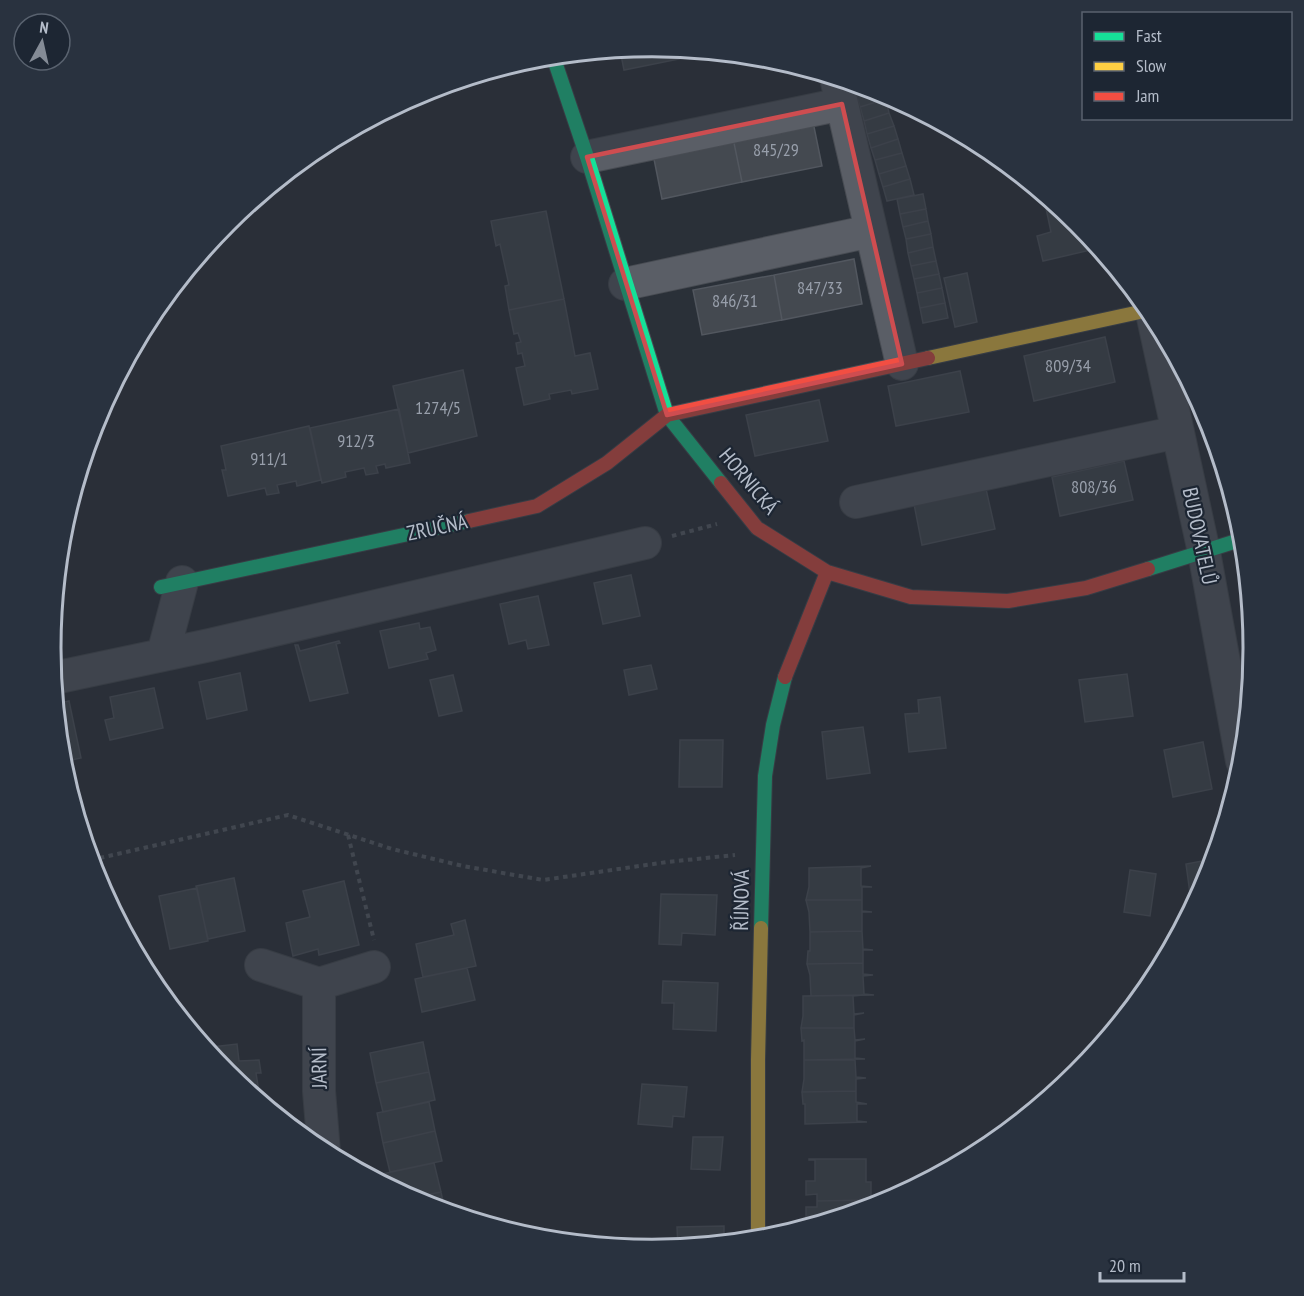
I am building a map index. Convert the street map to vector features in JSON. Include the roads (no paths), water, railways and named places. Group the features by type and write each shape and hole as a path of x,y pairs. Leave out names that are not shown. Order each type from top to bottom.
{"street":[{"name":"HORNICKÁ","path":"556,65 667,415 757,528 827,572 910,597 1008,601 1086,588 1233,542"},
{"path":"587,157 839,91 902,364"},
{"path":"625,284 871,231"},
{"path":"667,415 1139,314"},
{"name":"BUDOVATELŮ","path":"1157,342 1204,552 1237,732"},
{"name":"ZRUČNÁ","path":"163,654 172,584 537,506 607,463 667,415"},
{"path":"856,502 1178,432"},
{"path":"62,676 210,645 645,543"},
{"name":"ŘÍJNOVÁ","path":"758,1229 758,1060 765,776 773,725 786,675 827,572"},
{"path":"261,965 319,984 374,967"},
{"name":"JARNÍ","path":"319,984 319,1091 323,1138"}]}
